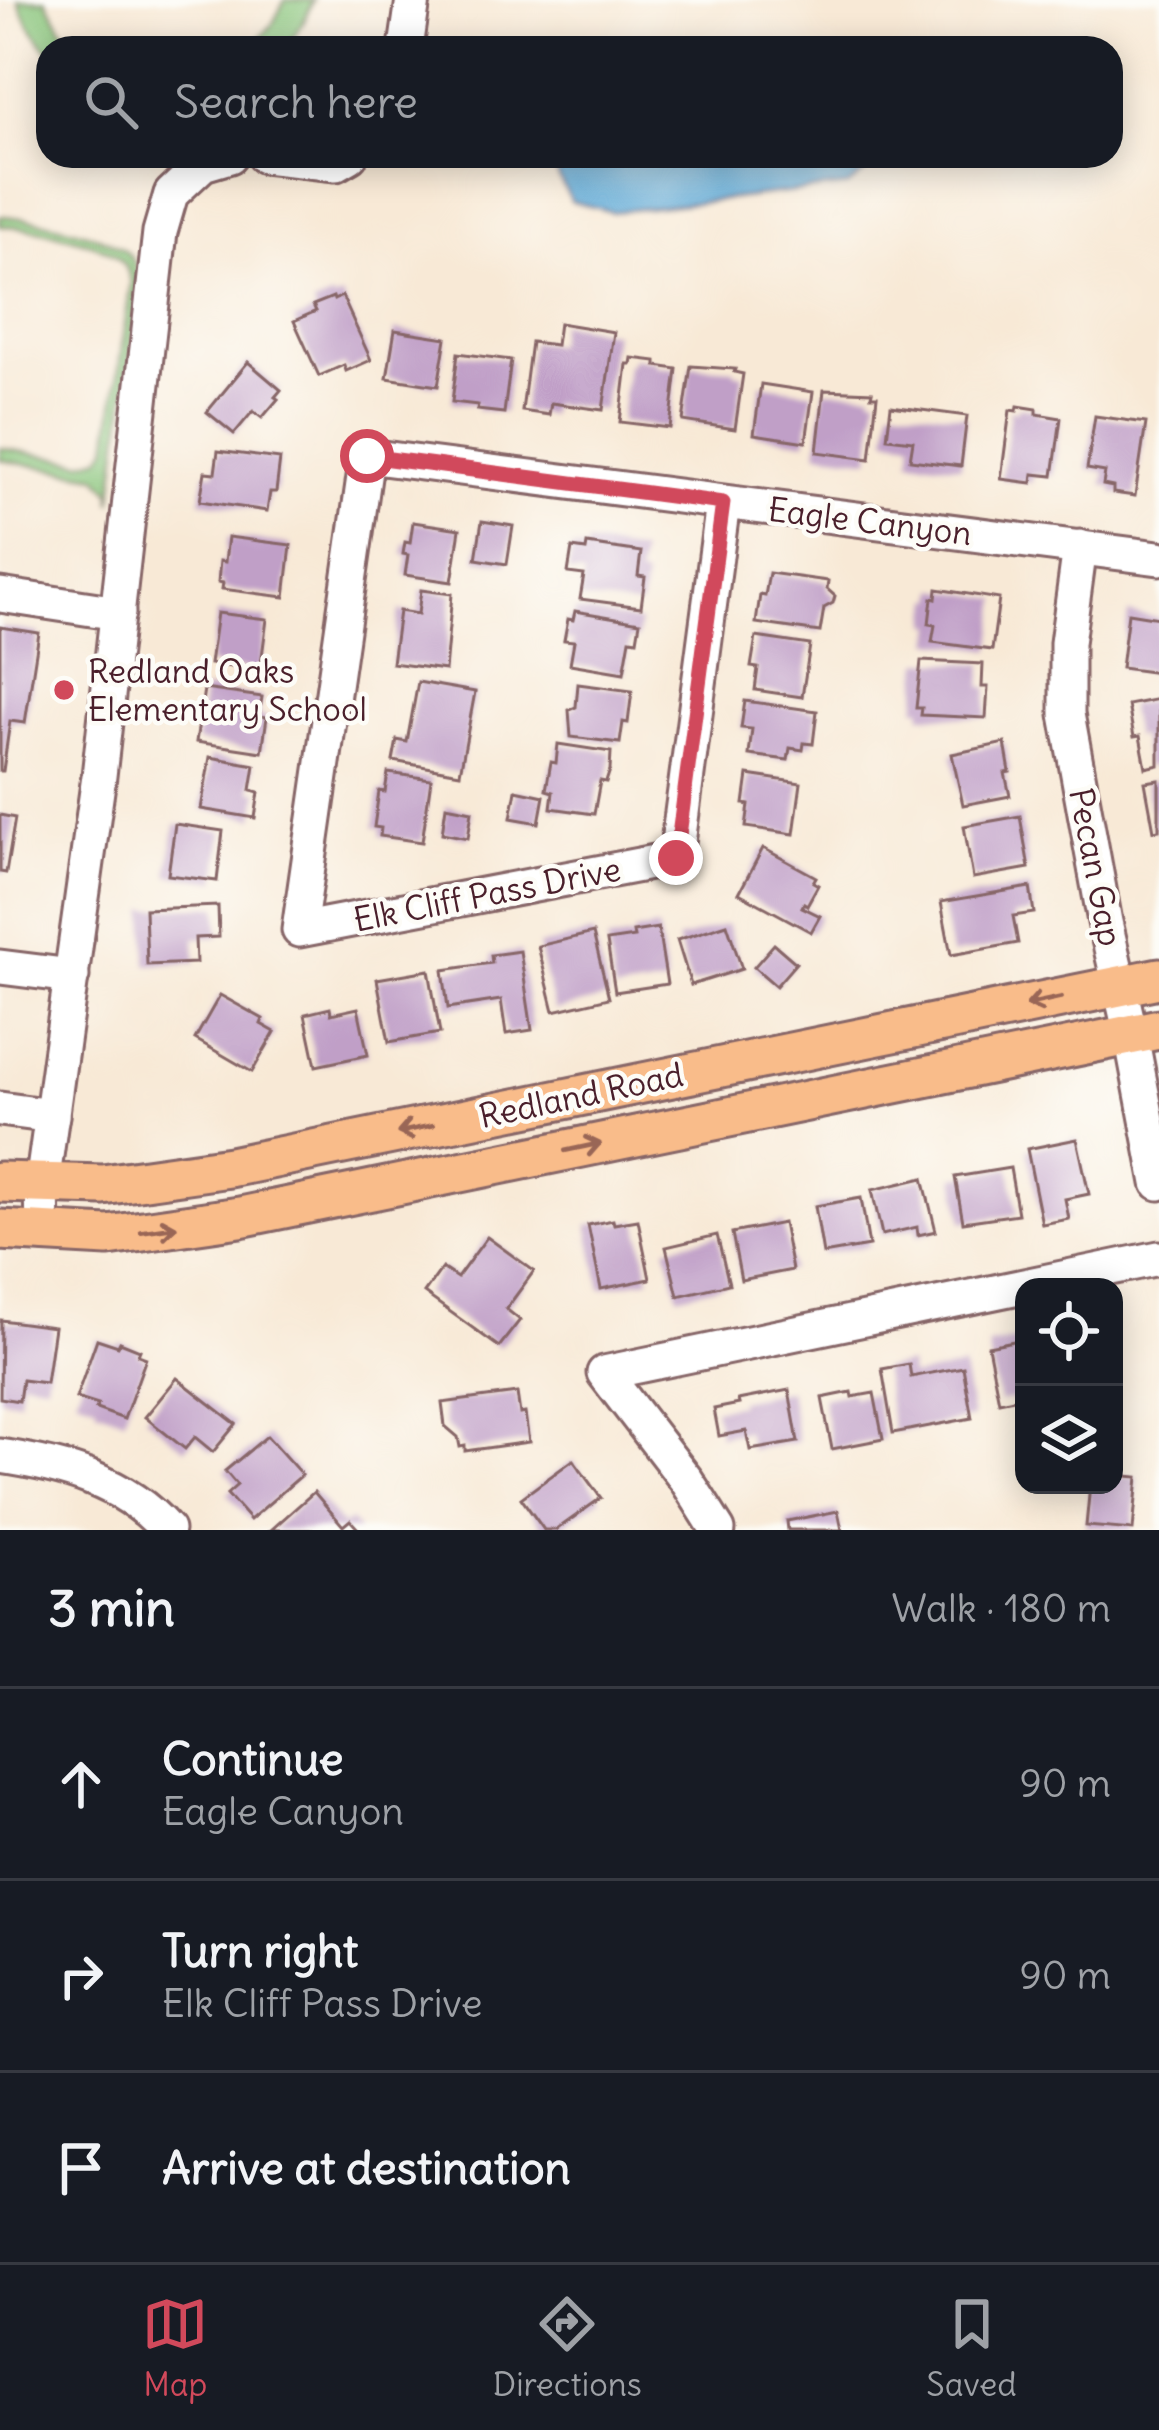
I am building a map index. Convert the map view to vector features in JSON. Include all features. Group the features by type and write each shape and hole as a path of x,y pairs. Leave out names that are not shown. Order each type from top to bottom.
{"main road":[{"name":"Redland Road","path":"0,1182 103,1185 230,1167 1159,978"},
{"name":"Redland Road","path":"0,1230 108,1235 240,1217 1145,1032"}],"street":[{"path":"408,36 413,0"},
{"path":"43,1232 43,1185 99,776 160,232 171,194 199,168"},
{"name":"Eagle Canyon","path":"299,930 367,456 1159,558"},
{"name":"Elk Cliff Pass Drive","path":"299,930 676,858 723,503"},
{"name":"Pecan Gap","path":"1080,547 1067,643 1067,714 1119,986 1145,1032 1159,1183"},
{"path":"0,595 118,613"},
{"path":"0,967 72,976"},
{"path":"0,1109 52,1117"},
{"path":"718,1530 687,1481 604,1373 1159,1258"},
{"path":"0,1456 82,1473 123,1493 166,1530"}],"green space":[{"path":"18,0 46,0 70,36 37,36"},
{"path":"285,0 313,0 294,36 261,36"},
{"path":"0,216 98,237 123,249 137,269 140,283 112,503 111,491 97,476 0,460 0,448 83,462 101,457 108,447 131,282 127,271 106,250 60,235 0,226"}],"water":[{"path":"557,168 869,168 848,186 612,212 571,201"}],"building":[{"path":"342,296 371,360 319,376 294,321 316,311 313,305"},
{"path":"559,323 614,332 603,410 551,403 549,415 522,411 531,342 556,345"},
{"path":"395,330 446,338 438,386 387,378"},
{"path":"458,353 511,360 504,413 452,402"},
{"path":"632,358 677,369 670,428 620,422 627,364"},
{"path":"248,362 281,390 262,418 253,411 234,434 207,412"},
{"path":"691,366 735,369 743,374 735,429 683,421"},
{"path":"761,384 813,392 806,442 754,434"},
{"path":"824,390 877,396 870,459 817,452"},
{"path":"891,406 967,416 961,466 910,460 913,441 887,438"},
{"path":"1018,406 1061,418 1053,476 1033,474 1032,483 1001,479 1010,410 1017,411"},
{"path":"1095,416 1146,423 1135,496 1113,493 1113,487 1103,485 1105,472 1087,469"},
{"path":"218,451 280,459 276,492 270,492 267,511 200,501 205,472 215,473"},
{"path":"482,521 513,526 507,564 476,559"},
{"path":"413,522 460,529 452,582 405,575 408,555 403,554"},
{"path":"228,537 291,545 285,597 222,589 220,561 225,562"},
{"path":"587,544 641,552 638,576 645,577 641,607 580,599 584,575 568,573 572,548 586,550"},
{"path":"769,573 828,581 827,589 835,596 824,608 820,632 756,623"},
{"path":"937,589 999,599 992,650 932,642 935,625 929,624"},
{"path":"421,590 452,594 445,670 392,663 399,611 418,614"},
{"path":"575,611 640,622 637,640 630,639 624,673 570,664 574,641 564,640 568,619 573,620"},
{"path":"217,613 267,619 260,671 210,664"},
{"path":"1128,613 1159,618 1159,673 1121,668"},
{"path":"0,627 39,633 25,723 10,721 3,771 0,771"},
{"path":"756,637 810,645 802,697 755,690 758,668 751,667"},
{"path":"921,661 983,664 982,687 988,687 986,718 921,715 922,708 916,708"},
{"path":"418,682 475,692 460,773 393,761 397,740 407,742"},
{"path":"578,684 632,691 620,743 571,737 569,710 576,707"},
{"path":"204,689 262,697 259,716 267,717 262,752 196,742"},
{"path":"1159,699 1159,765 1146,768 1128,705"},
{"path":"745,701 817,711 813,744 804,743 803,750 790,748 788,760 749,755 752,729 741,728"},
{"path":"1005,743 1010,796 963,805 952,754"},
{"path":"558,744 611,752 610,770 606,782 600,781 594,814 551,808 553,792 546,790"},
{"path":"210,757 255,765 251,790 259,792 255,818 201,809"},
{"path":"388,773 431,779 422,842 380,836 381,828 374,827 379,791 385,792"},
{"path":"748,775 801,783 794,834 746,827"},
{"path":"1159,780 1159,830 1154,831 1145,782"},
{"path":"516,790 544,796 539,823 511,818"},
{"path":"446,806 472,811 468,838 442,833"},
{"path":"0,815 15,818 6,873 0,872"},
{"path":"1020,816 1029,868 973,878 964,826"},
{"path":"175,824 223,831 217,881 168,875"},
{"path":"763,848 816,877 813,882 818,885 802,907 820,916 811,932 739,893"},
{"path":"1030,887 1034,913 1013,916 1018,943 951,955 941,902"},
{"path":"218,906 219,937 195,938 196,963 147,965 145,909"},
{"path":"727,924 742,969 691,985 677,940"},
{"path":"658,928 667,984 615,992 607,941"},
{"path":"593,933 609,998 554,1011 538,946"},
{"path":"774,944 796,963 776,986 754,967"},
{"path":"520,951 532,1030 506,1034 501,1000 448,1008 443,970 492,963 491,955"},
{"path":"429,970 440,1033 389,1042 377,979"},
{"path":"220,995 263,1019 261,1024 275,1032 252,1072 195,1039"},
{"path":"330,1008 331,1014 358,1008 368,1055 316,1066 305,1014"},
{"path":"1077,1139 1089,1194 1065,1199 1069,1219 1042,1224 1027,1149"},
{"path":"1010,1168 1018,1214 963,1222 955,1177"},
{"path":"923,1178 936,1231 918,1235 917,1227 882,1235 872,1190"},
{"path":"861,1198 869,1246 823,1254 815,1206"},
{"path":"613,1220 614,1224 638,1220 650,1279 601,1289 588,1225"},
{"path":"783,1223 792,1270 741,1280 732,1233"},
{"path":"717,1235 729,1284 678,1296 666,1247"},
{"path":"487,1237 534,1271 506,1309 520,1320 499,1347 424,1293 442,1268 457,1278"},
{"path":"1,1320 54,1327 46,1383 22,1380 19,1401 0,1398"},
{"path":"97,1339 118,1346 120,1342 140,1350 138,1355 146,1358 124,1419 76,1398"},
{"path":"1015,1341 1015,1399 999,1402 988,1346"},
{"path":"909,1364 911,1377 963,1367 972,1418 893,1433 882,1369"},
{"path":"177,1378 236,1424 213,1452 195,1437 185,1449 145,1417"},
{"path":"789,1390 798,1442 750,1450 746,1431 719,1436 714,1409"},
{"path":"851,1392 852,1397 874,1393 883,1439 832,1449 822,1398"},
{"path":"517,1393 529,1442 465,1451 445,1426 442,1403"},
{"path":"267,1436 302,1475 250,1520 227,1494 237,1485 225,1471"},
{"path":"573,1460 601,1498 556,1530 544,1530 521,1498"},
{"path":"1123,1476 1138,1477 1133,1530 1086,1526 1089,1494 1123,1494"},
{"path":"314,1492 343,1526 350,1520 359,1530 271,1530"},
{"path":"838,1511 842,1530 788,1530 787,1521"}],"place":[{"name":"Redland Oaks Elementary School","path":"64,690"}],"route":[{"path":"367,456 723,503 676,858"}]}
